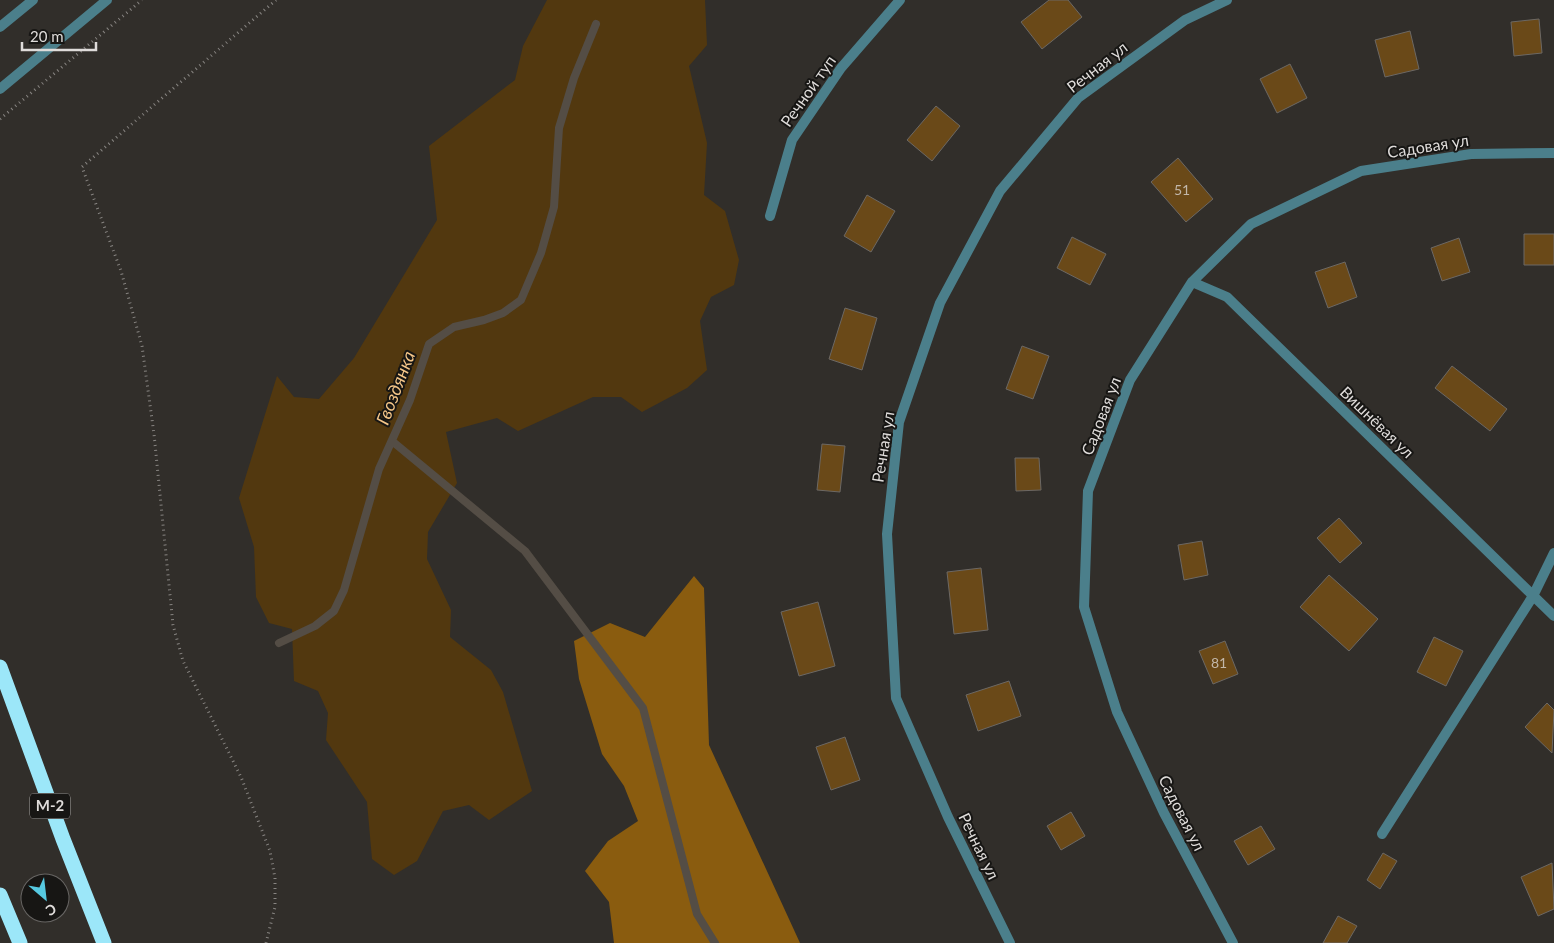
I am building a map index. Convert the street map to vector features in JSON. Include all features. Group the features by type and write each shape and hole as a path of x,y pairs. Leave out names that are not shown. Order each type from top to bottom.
{"highway":[{"name":"М-2","path":"0,667 63,839 104,943"},
{"path":"0,895 20,943"}],"street":[{"path":"0,27 33,0"},
{"path":"0,89 107,0"},
{"name":"Речной туп","path":"770,216 792,140 841,68 900,0"},
{"name":"Речная ул","path":"1010,943 948,818 896,698 887,534 899,422 940,303 1000,190 1078,98 1185,20 1227,0"},
{"name":"Садовая ул","path":"1233,943 1164,813 1117,712 1084,607 1088,491 1130,380 1192,282 1251,224 1361,172 1471,154 1554,153"},
{"name":"Вишнёвая ул","path":"1192,282 1227,297 1554,616"},
{"path":"1382,834 1533,596 1554,552"}],"path":[{"path":"0,119 142,0"},
{"path":"266,943 275,907 275,878 270,851 242,777 183,661 173,625 154,434 142,346 121,271 82,166 276,0"}],"shaded area":[{"path":"547,0 705,0 707,45 689,66 707,143 704,195 725,211 739,260 734,285 711,297 700,321 707,370 687,388 642,412 621,397 593,397 518,431 497,418 446,432 457,483 428,532 427,559 451,610 450,637 491,670 503,692 532,791 489,820 469,805 443,811 417,861 394,875 372,859 367,802 326,740 328,713 318,691 294,681 292,629 269,623 256,597 254,547 239,498 277,376 294,397 319,399 354,358 437,220 429,146 515,80 523,46"},
{"path":"694,576 704,588 709,745 800,943 614,943 609,902 585,871 608,841 638,821 624,786 602,754 579,679 574,641 610,623 645,637"}],"building":[{"path":"1049,0 1068,0 1082,17 1042,49 1021,22"},
{"path":"1539,19 1542,53 1514,56 1511,22"},
{"path":"1410,31 1419,69 1385,77 1375,40"},
{"path":"1290,64 1307,98 1277,113 1260,79"},
{"path":"936,106 960,126 932,161 907,140"},
{"path":"1178,158 1213,199 1186,222 1151,182"},
{"path":"867,195 895,211 871,252 844,236"},
{"path":"1524,234 1554,234 1554,265 1524,265"},
{"path":"1072,237 1106,254 1090,285 1057,268"},
{"path":"1459,238 1470,272 1442,281 1431,248"},
{"path":"1345,262 1357,297 1328,308 1315,272"},
{"path":"845,308 877,318 862,370 829,359"},
{"path":"1022,346 1049,356 1033,399 1006,389"},
{"path":"1452,366 1507,409 1490,431 1435,388"},
{"path":"822,444 845,446 840,492 817,490"},
{"path":"1015,458 1039,458 1041,490 1016,491"},
{"path":"1339,518 1362,543 1340,563 1317,538"},
{"path":"1202,541 1208,575 1184,580 1178,545"},
{"path":"981,568 988,630 954,634 947,572"},
{"path":"1329,575 1378,619 1349,651 1300,607"},
{"path":"818,602 835,666 799,676 781,612"},
{"path":"1434,637 1463,651 1446,686 1417,672"},
{"path":"1225,641 1238,674 1213,684 1199,651"},
{"path":"1009,681 1021,716 978,731 966,695"},
{"path":"1547,703 1554,710 1552,753 1525,727"},
{"path":"845,737 860,780 831,790 816,747"},
{"path":"1071,812 1085,836 1061,850 1047,826"},
{"path":"1261,826 1275,849 1248,865 1234,841"},
{"path":"1383,853 1397,861 1380,889 1367,880"},
{"path":"1552,863 1554,909 1538,916 1521,877"},
{"path":"1338,916 1357,926 1347,943 1323,943"}],"waterway":[{"name":"Гвоздянка","path":"279,643 315,626 334,611 344,590 379,469 410,400 429,344 454,327 484,320 503,313 521,300 541,253 554,207 559,128 574,78 596,24"},
{"path":"392,441 525,551 643,708 697,914 715,943"}]}
